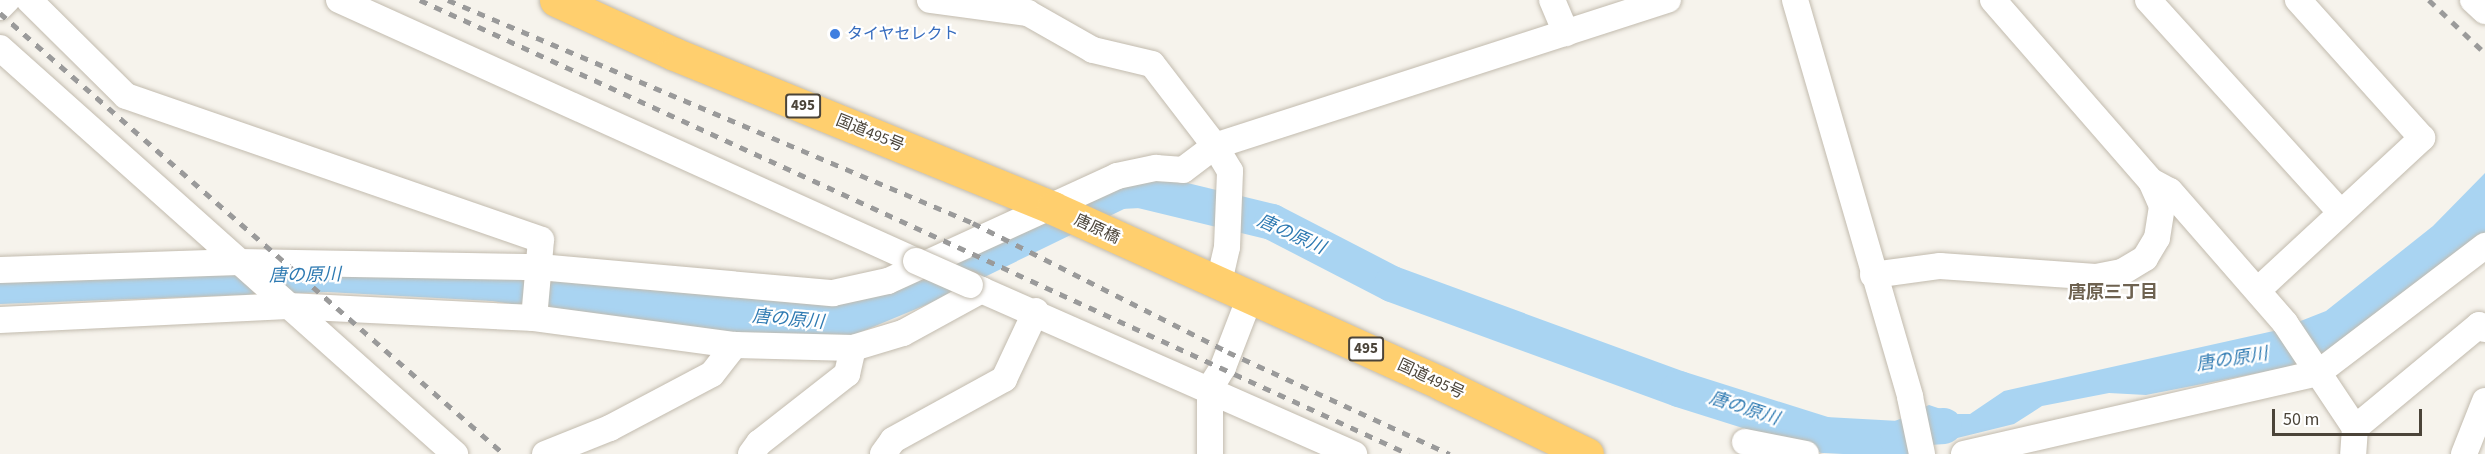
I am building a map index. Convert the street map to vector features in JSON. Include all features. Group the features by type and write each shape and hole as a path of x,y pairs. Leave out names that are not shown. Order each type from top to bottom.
{"highway":[{"name":"国道495号","path":"556,0 674,54 1050,206"},
{"name":"唐原橋","path":"1050,206 1142,249"},
{"name":"国道495号","path":"1142,249 1219,282 1587,454"}],"street":[{"path":"0,7 7,0"},
{"path":"29,0 126,96 541,240 534,313"},
{"path":"339,0 916,261 1036,311 1354,454"},
{"path":"930,0 1028,13 1093,50 1152,64 1215,146 1230,171 1227,247 1219,282"},
{"path":"1552,0 1566,33"},
{"path":"0,270 242,265 539,272 833,293 888,281 1117,176 1156,168 1183,170 1215,146 1668,0"},
{"path":"1795,0 1912,406 1922,454"},
{"path":"1873,275 1940,266 2096,277 2122,272 2145,258 2157,238 2162,206 2151,181 1993,0"},
{"path":"2148,0 2340,212"},
{"path":"2258,290 2422,138 2298,0"},
{"path":"2472,0 2485,11"},
{"path":"0,48 455,454"},
{"path":"2151,181 2170,191 2258,290 2284,323 2355,428 2353,454"},
{"path":"1964,454 2316,368 2485,246"},
{"path":"0,320 282,302 534,313 735,345 853,348 903,333 976,287"},
{"path":"1210,454 1210,388 1224,367 1250,297"},
{"path":"883,454 893,440 1004,379 1036,311"},
{"path":"2355,428 2479,325 2485,329"},
{"path":"546,454 610,428 712,374 735,345"},
{"path":"751,454 759,442 847,374 853,348"},
{"path":"2472,450 2485,401"},
{"path":"1745,442 1806,454"}],"water":[{"path":"2485,173 2485,233 2334,352 2300,365 2146,395 2109,393 2042,406 2014,424 1933,444 1912,454 1898,439 1903,416 1929,405 1956,414 1970,414 2004,391 2278,330 2326,311 2433,226"}],"waterway":[{"name":"唐の原川","path":"0,286 328,274 493,283 675,310 833,324 927,285 1120,191 1140,190 1272,222 1392,284 1679,389 1825,435 1898,439 1929,427 1944,426"}],"railway":[{"path":"420,0 1409,454"},
{"path":"448,0 973,223 1228,352 1450,454"},
{"path":"2429,0 2485,53"},
{"path":"0,13 504,454"}],"place":[{"name":"タイヤセレクト","path":"835,34"}],"district":[{"name":"唐原三丁目","path":"2113,293"}]}
